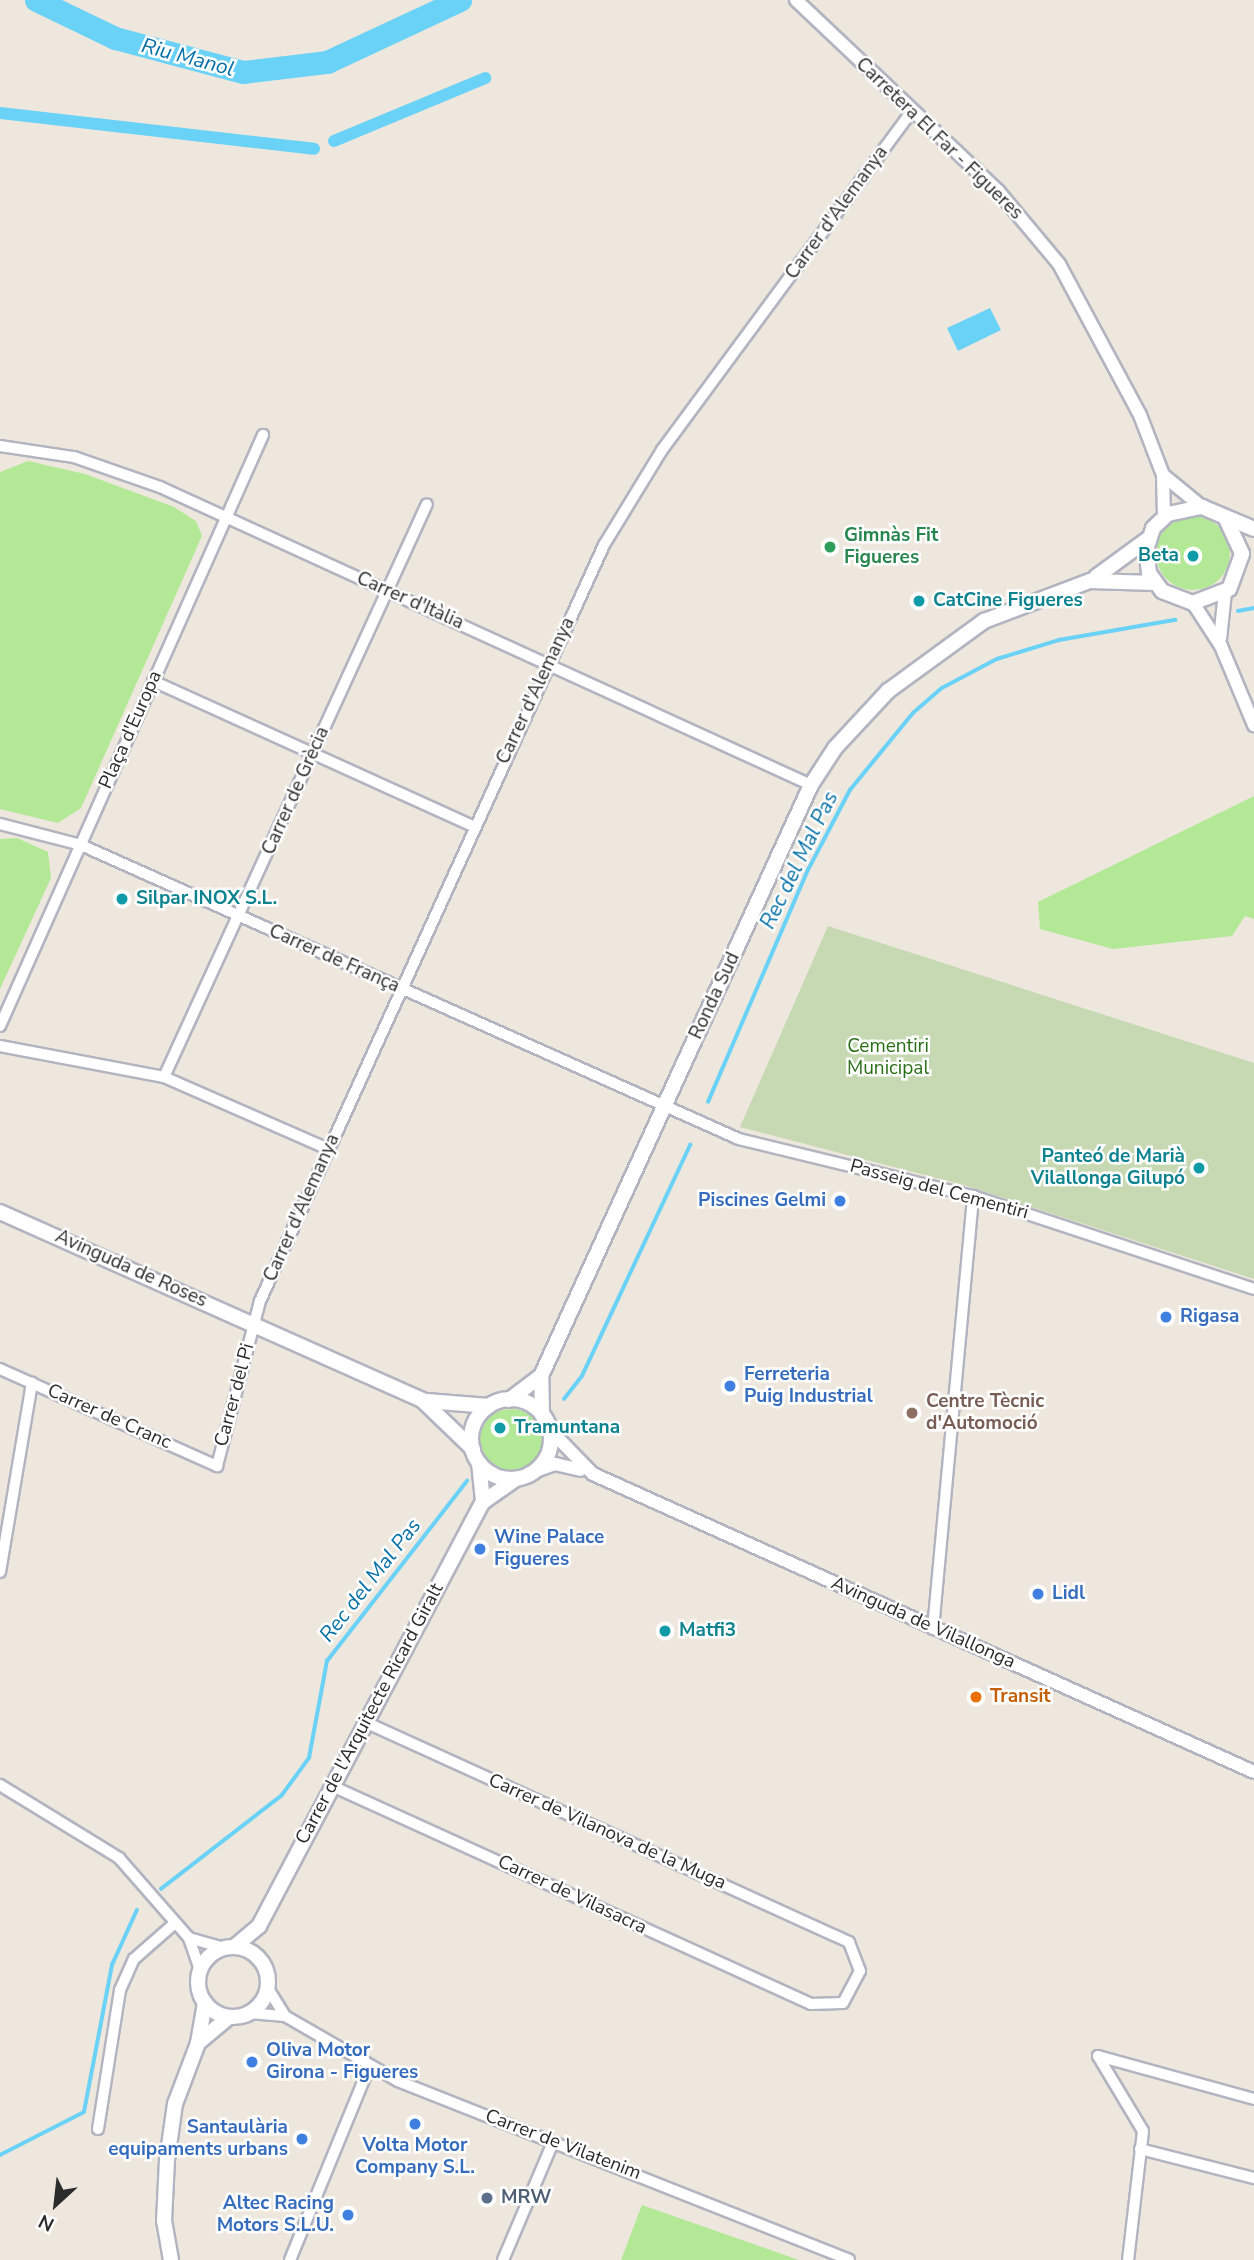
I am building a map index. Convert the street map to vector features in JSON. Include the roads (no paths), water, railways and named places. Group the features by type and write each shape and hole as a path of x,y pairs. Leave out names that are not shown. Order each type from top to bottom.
{"main road":[{"path":"1164,516 1202,507 1254,529"},
{"name":"Ronda Sud","path":"542,1415 541,1376 811,785 859,719 944,646 999,614 1090,581 1148,539 1164,516"},
{"path":"1226,519 1240,541 1241,567"},
{"path":"1148,539 1146,561 1154,583"},
{"path":"1193,603 1225,592 1241,567 1254,554"},
{"name":"Ronda Sud","path":"1090,581 1154,583 1171,598 1193,603"},
{"name":"Avinguda de Roses","path":"2,1211 254,1324"},
{"path":"254,1324 422,1400 489,1406 509,1400 542,1415 550,1430 547,1456 535,1471 516,1479 496,1476 479,1463"},
{"name":"Ronda Sud","path":"509,1400 541,1376"},
{"path":"422,1400 472,1448 479,1463 483,1502"},
{"path":"472,1448 476,1421 489,1406"},
{"name":"Carrer de l'Arquitecte Ricard Giralt","path":"229,1948 259,1926 483,1502 516,1479"},
{"name":"Carrer de l'Arquitecte Ricard Giralt","path":"259,1926 259,1960"},
{"path":"171,2260 164,2221 167,2160 175,2104 198,2043 205,2003 200,1970 229,1948 259,1960 267,1987 249,2013 229,2017 198,2043"},
{"path":"205,2003 229,2017"}],"street":[{"name":"Carretera El Far - Figueres","path":"796,0 1005,199 1065,272 1112,354 1163,475 1164,516"},
{"name":"Carrer d'Alemanya","path":"254,1324 328,1149 474,826 549,663 639,484 912,111"},
{"name":"Plaça d'Europa","path":"0,1026 263,435"},
{"name":"Carrer d'Itàlia","path":"0,446 108,467 549,663 811,785"},
{"name":"Carretera El Far - Figueres","path":"1163,475 1202,507"},
{"name":"Carrer de Grècia","path":"164,1077 427,504"},
{"path":"1221,646 1225,592"},
{"path":"1193,603 1221,646 1254,725"},
{"path":"153,681 474,826"},
{"name":"Carrer de França","path":"0,824 81,845 663,1108"},
{"path":"0,1046 164,1077 328,1149"},
{"name":"Passeig del Cementiri","path":"663,1108 738,1139 973,1196 1254,1290"},
{"path":"933,1629 973,1196"},
{"name":"Carrer del Pi","path":"217,1466 254,1324"},
{"name":"Carrer de Cranc","path":"0,1369 217,1466"},
{"path":"0,1573 32,1383"},
{"name":"Avinguda de Vilallonga","path":"550,1430 593,1474"},
{"name":"Avinguda de Vilallonga","path":"535,1471 555,1464 593,1474 1254,1772"},
{"name":"Carrer de Vilanova de la Muga","path":"365,1722 849,1942 860,1971 844,2003 811,2004"},
{"path":"0,1785 119,1858 189,1938 200,1970"},
{"name":"Carrer de Vilasacra","path":"332,1786 811,2004"},
{"path":"99,2129 120,1990 134,1959 174,1924"},
{"path":"189,1938 229,1948"},
{"name":"Carrer de Vilatenim","path":"267,1987 285,2016"},
{"name":"Carrer de Vilatenim","path":"249,2013 285,2016 369,2067 849,2260"},
{"path":"1128,2260 1143,2131 1098,2056 1254,2099"},
{"path":"290,2260 369,2067"},
{"path":"503,2260 553,2142"},
{"path":"1140,2149 1254,2178"}],"water":[{"path":"990,308 1001,330 958,351 947,328"}],"waterway":[{"name":"Riu Manol","path":"36,0 115,38 243,72 327,62 460,0"},
{"path":"334,141 485,78"},
{"path":"0,113 314,149"},
{"name":"Rec del Mal Pas","path":"1238,611 1254,608"},
{"name":"Rec del Mal Pas","path":"708,1102 808,870 850,790 913,713 942,688 997,659 1059,640 1175,620"},
{"name":"Rec del Mal Pas","path":"564,1399 582,1376 690,1145"},
{"name":"Rec del Mal Pas","path":"161,1889 282,1795 309,1758 327,1661 467,1481"},
{"name":"Rec del Mal Pas","path":"0,2155 84,2112 112,1965 137,1910"}],"place":[{"name":"Gimnàs Fit Figueres","path":"830,547"},
{"name":"Beta","path":"1193,556"},
{"name":"CatCine Figueres","path":"919,601"},
{"name":"Silpar INOX S.L.","path":"122,899"},
{"name":"Panteó de Marià Vilallonga Gilupó","path":"1199,1168"},
{"name":"Piscines Gelmi","path":"840,1201"},
{"name":"Rigasa","path":"1166,1317"},
{"name":"Ferreteria Puig Industrial","path":"730,1386"},
{"name":"Centre Tècnic d'Automoció","path":"912,1413"},
{"name":"Tramuntana","path":"500,1428"},
{"name":"Wine Palace Figueres","path":"480,1549"},
{"name":"Lidl","path":"1038,1594"},
{"name":"Matfi3","path":"665,1631"},
{"name":"Transit","path":"976,1697"},
{"name":"Oliva Motor Girona - Figueres","path":"252,2062"},
{"name":"Volta Motor Company S.L.","path":"415,2124"},
{"name":"Santaulària equipaments urbans","path":"302,2139"},
{"name":"MRW","path":"487,2198"},
{"name":"Altec Racing Motors S.L.U.","path":"348,2215"}],"park label":[{"name":"Cementiri Municipal","path":"888,1058"}]}
